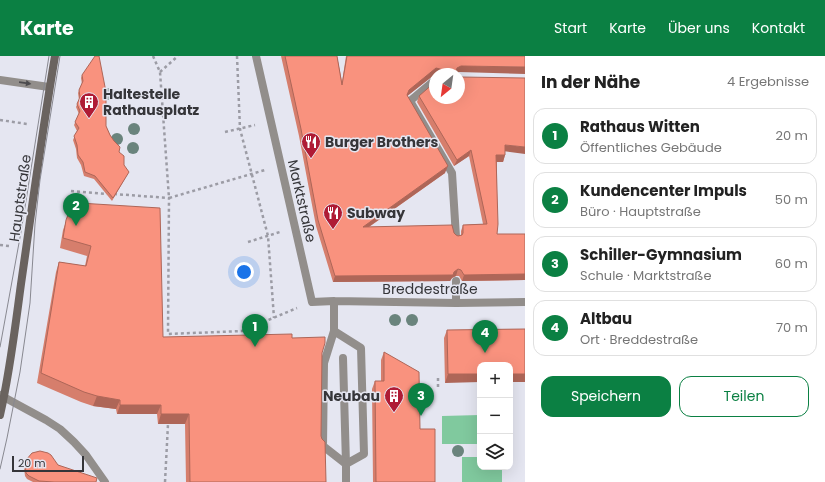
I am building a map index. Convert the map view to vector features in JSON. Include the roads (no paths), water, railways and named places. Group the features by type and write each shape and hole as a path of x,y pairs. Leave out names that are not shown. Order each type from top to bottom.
{"main road":[{"name":"Hauptstraße","path":"0,415 35,190 43,126 55,56"}],"street":[{"name":"Marktstraße","path":"256,56 312,302 334,301"},
{"path":"0,80 49,87"},
{"path":"429,85 410,101 452,173 456,237"},
{"path":"456,281 456,303"},
{"path":"334,301 334,331 324,363 323,446 346,464"},
{"name":"Breddestraße","path":"334,301 456,303 525,302"},
{"path":"334,331 361,348 364,454 346,464"},
{"path":"344,358 346,482"},
{"path":"2,396 60,429 86,455 105,482"}],"tram line":[{"path":"0,347 21,232 49,56"},
{"path":"0,469 20,372 30,303 35,224 40,180 60,56"}],"place":[{"name":"Haltestelle Rathausplatz","path":"89,119"},
{"name":"Burger Brothers","path":"311,159"},
{"name":"Kundencenter Impuls","path":"76,226"},
{"name":"Subway","path":"333,230"},
{"name":"Rathaus Witten","path":"255,347"},
{"name":"Altbau","path":"485,353"},
{"name":"Neubau","path":"394,413"},
{"name":"Schiller-Gymnasium","path":"421,416"}]}
